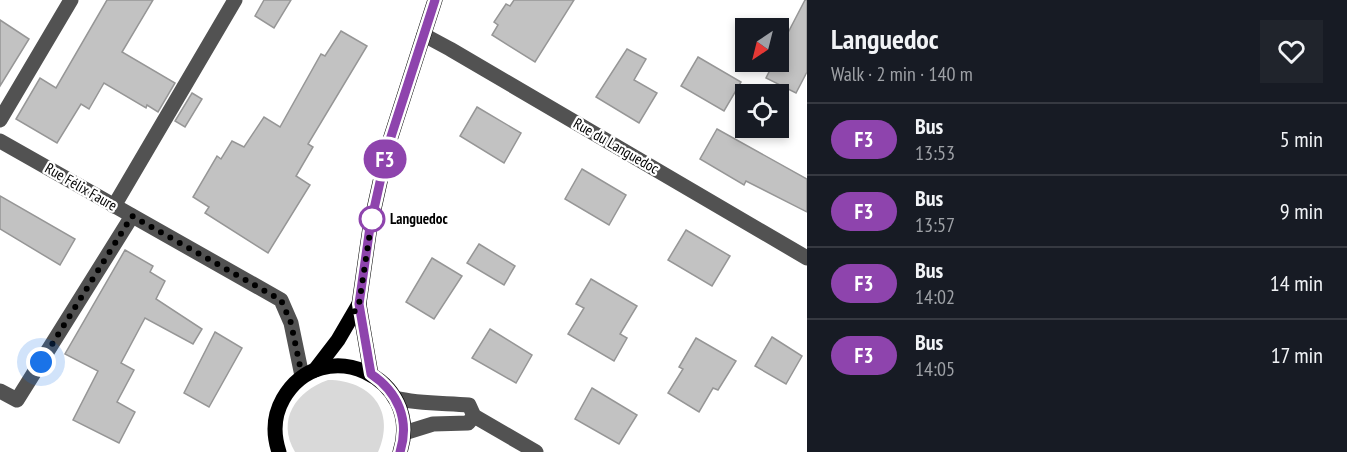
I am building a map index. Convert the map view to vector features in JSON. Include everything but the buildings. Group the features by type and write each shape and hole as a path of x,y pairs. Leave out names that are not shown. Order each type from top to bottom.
{"main road":[{"path":"371,374 359,304 370,227 388,146 435,0"},
{"path":"279,452 275,429 280,404 286,393 309,373 338,340 359,304"},
{"path":"309,373 344,365 371,374 389,388 402,415 404,433 400,452"}],"street":[{"path":"0,120 71,0"},
{"path":"114,206 235,0"},
{"name":"Rue du Languedoc","path":"424,35 807,258"},
{"name":"Rue Félix Faure","path":"0,141 281,300 309,373"},
{"path":"0,391 17,400 132,216"},
{"path":"395,398 413,402 469,405 474,416 536,452"},
{"path":"404,433 433,424 468,423 474,416"}],"shaded area":[{"path":"328,380 356,385 376,401 384,423 383,437 378,452 295,452 288,429 292,408 307,391"}],"bus line":[{"name":"F3","path":"400,452 404,433 402,415 389,388 371,374 359,304 360,285 388,146 435,0"}],"place":[{"name":"Languedoc","path":"372,219"}],"route":[{"path":"41,362 132,216 281,300 291,323 302,376 315,370 333,347 359,304 360,285 372,219"}]}
